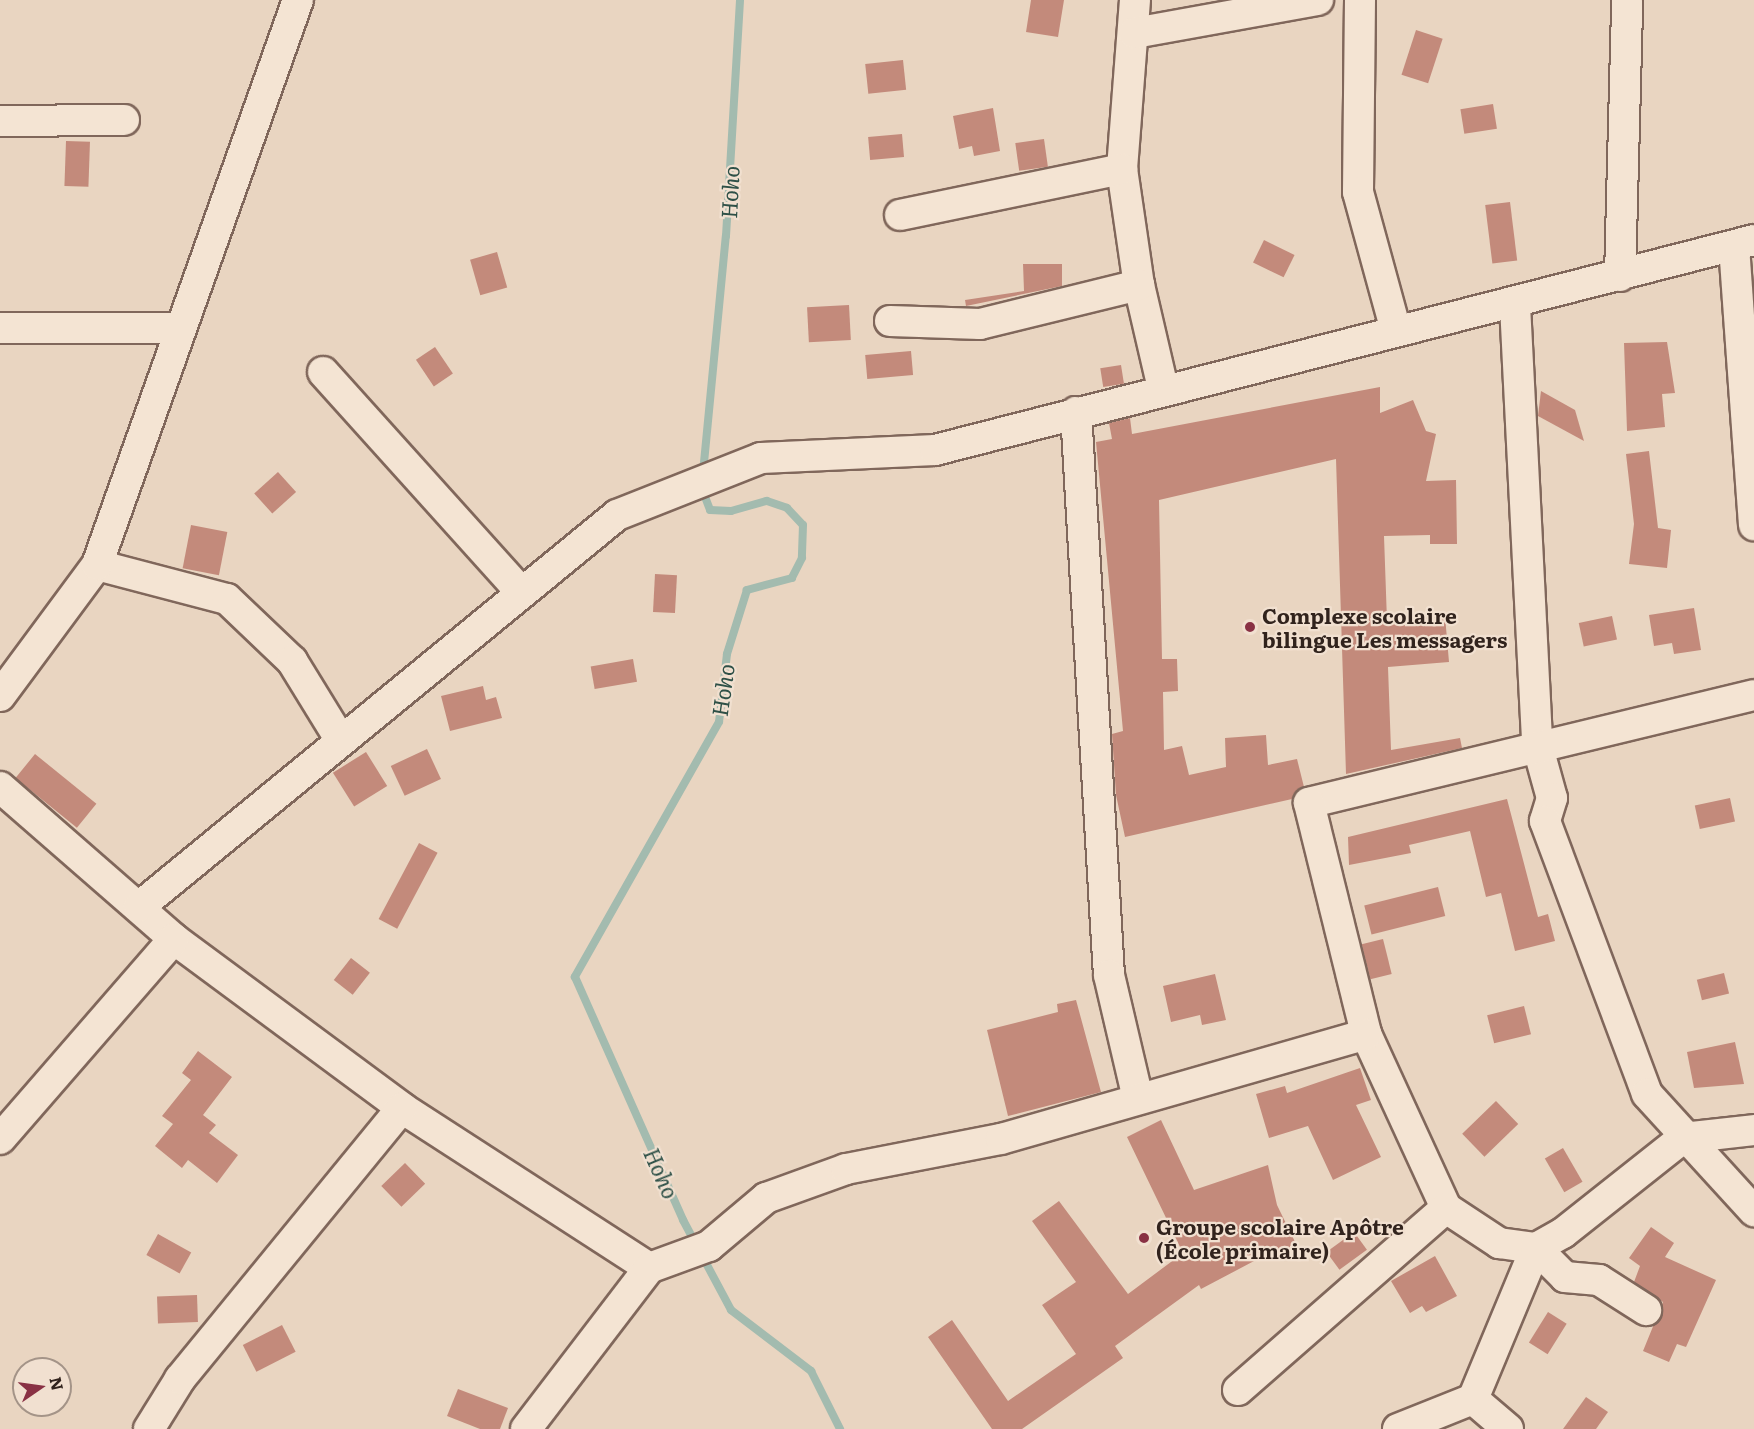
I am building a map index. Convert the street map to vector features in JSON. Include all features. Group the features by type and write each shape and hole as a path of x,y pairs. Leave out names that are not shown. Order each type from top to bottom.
{"street":[{"path":"0,696 97,565 178,328 298,0"},
{"path":"1135,0 1122,169 1139,285 1163,388"},
{"path":"1134,33 1318,0"},
{"path":"1360,0 1358,192 1396,331"},
{"path":"1620,276 1627,0"},
{"path":"0,121 124,120"},
{"path":"900,215 1122,169"},
{"path":"139,907 617,515 761,458 935,450 1163,388 1396,331 1515,305 1744,243 1754,525"},
{"path":"890,321 980,324 1139,285"},
{"path":"1515,305 1537,744 1552,798 1545,821 1647,1094 1683,1138 1754,1211"},
{"path":"0,328 178,328"},
{"path":"323,372 521,592"},
{"path":"1076,412 1108,975 1138,1099"},
{"path":"97,565 228,599 292,661 340,740"},
{"path":"1754,695 1537,744 1309,803 1366,1034 1446,1208 1499,1243 1536,1248 1563,1233 1683,1138 1754,1130"},
{"path":"0,787 174,939 402,1108 649,1268"},
{"path":"0,1139 174,939"},
{"path":"526,1429 649,1268 701,1250 766,1198 846,1169 1001,1139 1366,1034"},
{"path":"149,1429 180,1380 402,1108"},
{"path":"1238,1390 1446,1208"},
{"path":"1536,1248 1565,1277 1599,1280 1646,1310"},
{"path":"1398,1429 1473,1399 1536,1248"},
{"path":"1473,1399 1508,1429"}],"building":[{"path":"1031,0 1064,0 1058,37 1026,32"},
{"path":"1416,30 1443,39 1428,83 1401,75"},
{"path":"903,60 906,90 868,94 865,64"},
{"path":"1493,104 1497,129 1464,134 1460,109"},
{"path":"993,108 1000,151 974,156 972,146 959,149 953,116"},
{"path":"902,134 904,157 870,160 868,137"},
{"path":"1044,139 1048,167 1019,171 1015,143"},
{"path":"66,141 90,142 88,187 64,186"},
{"path":"1510,202 1517,261 1492,264 1485,205"},
{"path":"1264,240 1295,255 1284,277 1253,262"},
{"path":"497,252 507,288 480,295 470,260"},
{"path":"1023,264 1062,264 1062,286 966,306 965,300 1024,291"},
{"path":"849,305 851,340 809,342 807,307"},
{"path":"1667,342 1675,393 1662,394 1665,427 1627,431 1624,343"},
{"path":"435,347 453,374 434,386 416,360"},
{"path":"911,351 913,375 867,379 865,355"},
{"path":"1121,365 1124,384 1103,387 1100,368"},
{"path":"1380,387 1380,413 1413,400 1426,431 1436,434 1426,481 1456,480 1457,544 1430,544 1430,535 1384,536 1387,621 1445,616 1449,662 1388,667 1391,750 1460,738 1462,748 1346,774 1336,459 1159,500 1162,659 1177,659 1178,691 1163,692 1164,750 1182,746 1189,775 1226,767 1225,738 1266,735 1268,765 1297,759 1304,787 1292,799 1125,837 1116,795 1112,734 1123,731 1096,442 1112,439 1109,423 1130,418 1132,434"},
{"path":"1541,391 1575,410 1584,441 1538,416"},
{"path":"1649,451 1658,528 1671,530 1667,568 1629,564 1634,524 1626,454"},
{"path":"278,472 296,492 272,513 254,493"},
{"path":"191,525 227,532 219,575 183,568"},
{"path":"655,574 677,575 675,613 653,612"},
{"path":"1694,608 1701,650 1674,654 1672,643 1654,646 1649,615"},
{"path":"1612,616 1617,639 1584,647 1579,623"},
{"path":"633,659 637,682 595,689 591,666"},
{"path":"483,686 486,700 496,697 502,718 450,731 441,696"},
{"path":"427,749 441,779 405,796 391,766"},
{"path":"366,752 387,786 354,807 333,773"},
{"path":"35,754 96,804 77,828 15,778"},
{"path":"1730,798 1735,821 1700,829 1695,805"},
{"path":"1507,799 1538,917 1548,914 1555,941 1515,951 1501,893 1486,897 1470,831 1409,845 1411,853 1349,865 1348,837"},
{"path":"419,843 438,853 397,929 379,919"},
{"path":"1438,887 1445,916 1372,934 1364,905"},
{"path":"1383,939 1392,974 1370,979 1362,944"},
{"path":"351,958 370,973 353,995 334,980"},
{"path":"1724,973 1729,993 1702,1000 1697,980"},
{"path":"1215,974 1226,1020 1202,1025 1200,1015 1171,1022 1163,986"},
{"path":"1076,1000 1101,1092 1008,1116 987,1030 1058,1012 1057,1004"},
{"path":"1524,1006 1531,1034 1494,1043 1487,1015"},
{"path":"1735,1042 1744,1084 1694,1088 1687,1052"},
{"path":"198,1051 232,1077 203,1115 216,1125 209,1133 238,1155 217,1183 188,1160 182,1168 155,1146 173,1124 162,1116 191,1080 182,1073"},
{"path":"1360,1068 1371,1100 1356,1105 1381,1157 1333,1180 1308,1126 1269,1138 1256,1094 1285,1086 1287,1093"},
{"path":"1496,1101 1518,1124 1484,1157 1462,1134"},
{"path":"1161,1120 1194,1190 1268,1165 1277,1205 1298,1248 1279,1258 1275,1250 1201,1289 1199,1285 1115,1346 1123,1358 1022,1429 992,1429 928,1337 952,1320 1008,1401 1076,1354 1042,1305 1076,1282 1032,1221 1059,1201 1128,1294 1183,1253 1127,1137"},
{"path":"1563,1148 1582,1182 1564,1192 1545,1158"},
{"path":"405,1163 425,1184 401,1207 381,1186"},
{"path":"1651,1227 1674,1243 1665,1257 1716,1280 1686,1347 1677,1344 1669,1362 1643,1351 1663,1302 1634,1282 1640,1266 1629,1258"},
{"path":"1354,1232 1367,1250 1339,1270 1326,1252"},
{"path":"158,1234 191,1252 180,1273 146,1255"},
{"path":"1435,1256 1457,1296 1426,1312 1422,1306 1410,1313 1391,1281"},
{"path":"197,1295 198,1322 158,1323 157,1296"},
{"path":"1548,1312 1567,1324 1548,1354 1529,1343"},
{"path":"282,1325 296,1352 256,1372 243,1345"},
{"path":"458,1389 508,1408 500,1429 480,1429 447,1416"},
{"path":"1586,1397 1608,1412 1596,1429 1563,1429"}],"waterway":[{"name":"Hoho","path":"703,473 726,236 740,0"},
{"name":"Hoho","path":"702,489 710,510 731,511 767,501 787,508 803,525 802,558 792,578 747,590 727,654 719,722 575,977 683,1220 731,1310 811,1371 840,1429"}],"place":[{"name":"Complexe scolaire bilingue Les messagers","path":"1250,627"},
{"name":"Groupe scolaire Apôtre (École primaire)","path":"1144,1238"}]}
